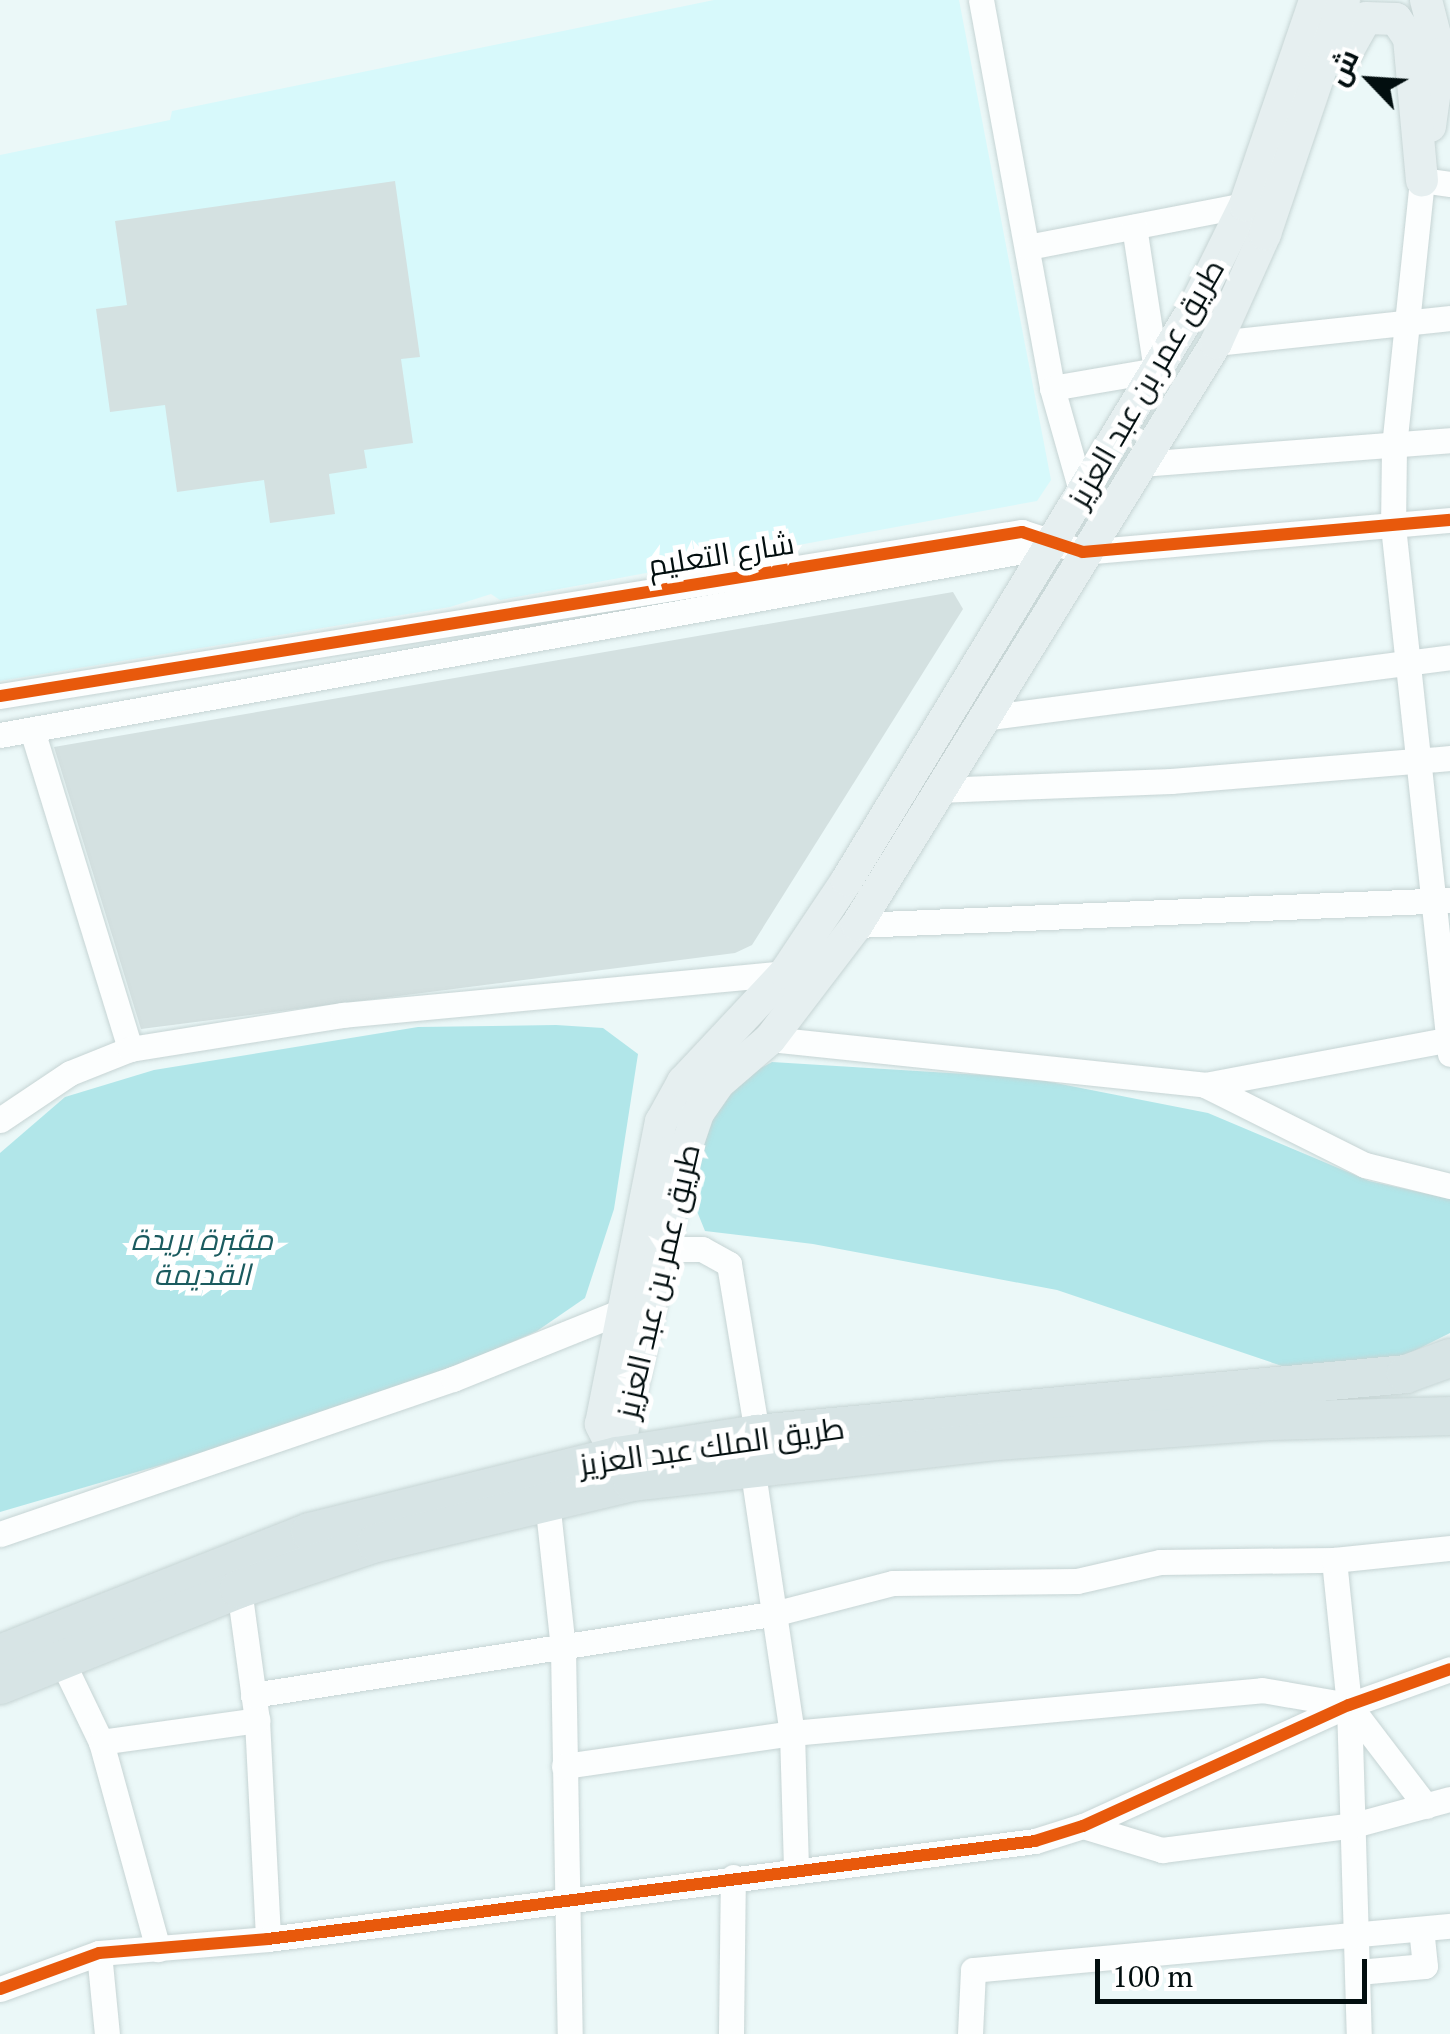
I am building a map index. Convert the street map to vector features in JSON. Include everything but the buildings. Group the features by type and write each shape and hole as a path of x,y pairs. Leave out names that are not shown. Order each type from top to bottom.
{"highway":[{"name":"طريق الملك عبد العزيز","path":"0,1685 239,1589 376,1542 755,1450 1406,1374 1450,1358"},
{"name":"طريق الملك عبد العزيز","path":"0,1654 310,1532 617,1456 1271,1421 1450,1416"}],"main road":[{"path":"1291,84 1299,0"},
{"name":"طريق عمر بن عبد العزيز","path":"617,1456 602,1424 620,1312 661,1122 684,1082 785,973 1156,370 1245,205 1291,84 1315,0"},
{"name":"طريق عمر بن عبد العزيز","path":"617,1456 680,1166 698,1114 719,1084 770,1039 858,925 936,790 1216,343 1266,234 1344,0"},
{"path":"1430,0 1440,54 1436,182"},
{"path":"1266,234 1318,130 1351,36 1366,18 1396,19 1409,38 1436,182"}],"street":[{"path":"981,0 1052,388 1082,494"},
{"path":"770,1039 1205,1085 1449,1044 1440,901 1415,763 1410,664 1393,526 1394,447 1408,323 1436,182"},
{"path":"1028,246 1245,205"},
{"path":"1052,388 1156,370 1134,227"},
{"path":"1216,343 1450,318"},
{"path":"1140,464 1450,440"},
{"name":"شارع التعليم","path":"0,696 1022,532 1050,546 1083,552 1450,520"},
{"name":"شارع التعليم","path":"0,735 1050,546"},
{"path":"983,718 1450,657"},
{"path":"32,730 130,1049"},
{"path":"936,790 1450,758"},
{"path":"858,925 1440,901"},
{"path":"0,1120 70,1072 130,1049 343,1015 785,973"},
{"path":"1205,1085 1365,1164 1450,1186"},
{"path":"665,1249 702,1250 729,1264 792,1733 796,1870"},
{"path":"0,1534 453,1380 620,1312"},
{"path":"548,1501 564,1649 570,2034"},
{"path":"102,1742 255,1707 778,1613 893,1584 1077,1581 1160,1562 1221,1558 1334,1560 1450,1548"},
{"path":"1334,1560 1349,1706 1359,2034"},
{"path":"239,1589 255,1707 268,1939"},
{"path":"62,1661 102,1742 158,1948"},
{"path":"0,1990 99,1954 268,1939 1035,1840 1083,1826 1349,1706 1450,1669"},
{"path":"564,1766 792,1733 1262,1690 1349,1706 1438,1802 1354,1825 1162,1850 1083,1826"},
{"path":"731,2034 734,1876"},
{"path":"970,2034 973,1970 1450,1926"},
{"path":"1358,1972 1425,1966 1421,1930"},
{"path":"99,1954 106,2034"}],"shaded area":[{"path":"714,0 959,0 1051,480 1037,501 500,600 491,594 450,607 0,681 0,155 170,120 172,111"}],"green space":[{"name":"مقبرة بريدة القديمة","path":"418,1027 603,1028 638,1054 614,1209 585,1298 537,1331 370,1404 0,1512 0,1153 65,1097 154,1070"},
{"path":"772,1062 1030,1078 1208,1113 1369,1181 1450,1199 1450,1333 1396,1360 1294,1370 1057,1290 813,1244 705,1231 690,1194 696,1141 739,1080"}],"cycle path":[{"path":"0,696 1022,532 1083,552 1450,520"},
{"path":"0,1989 99,1953 268,1939 1035,1841 1083,1826 1349,1705 1450,1669"}]}
